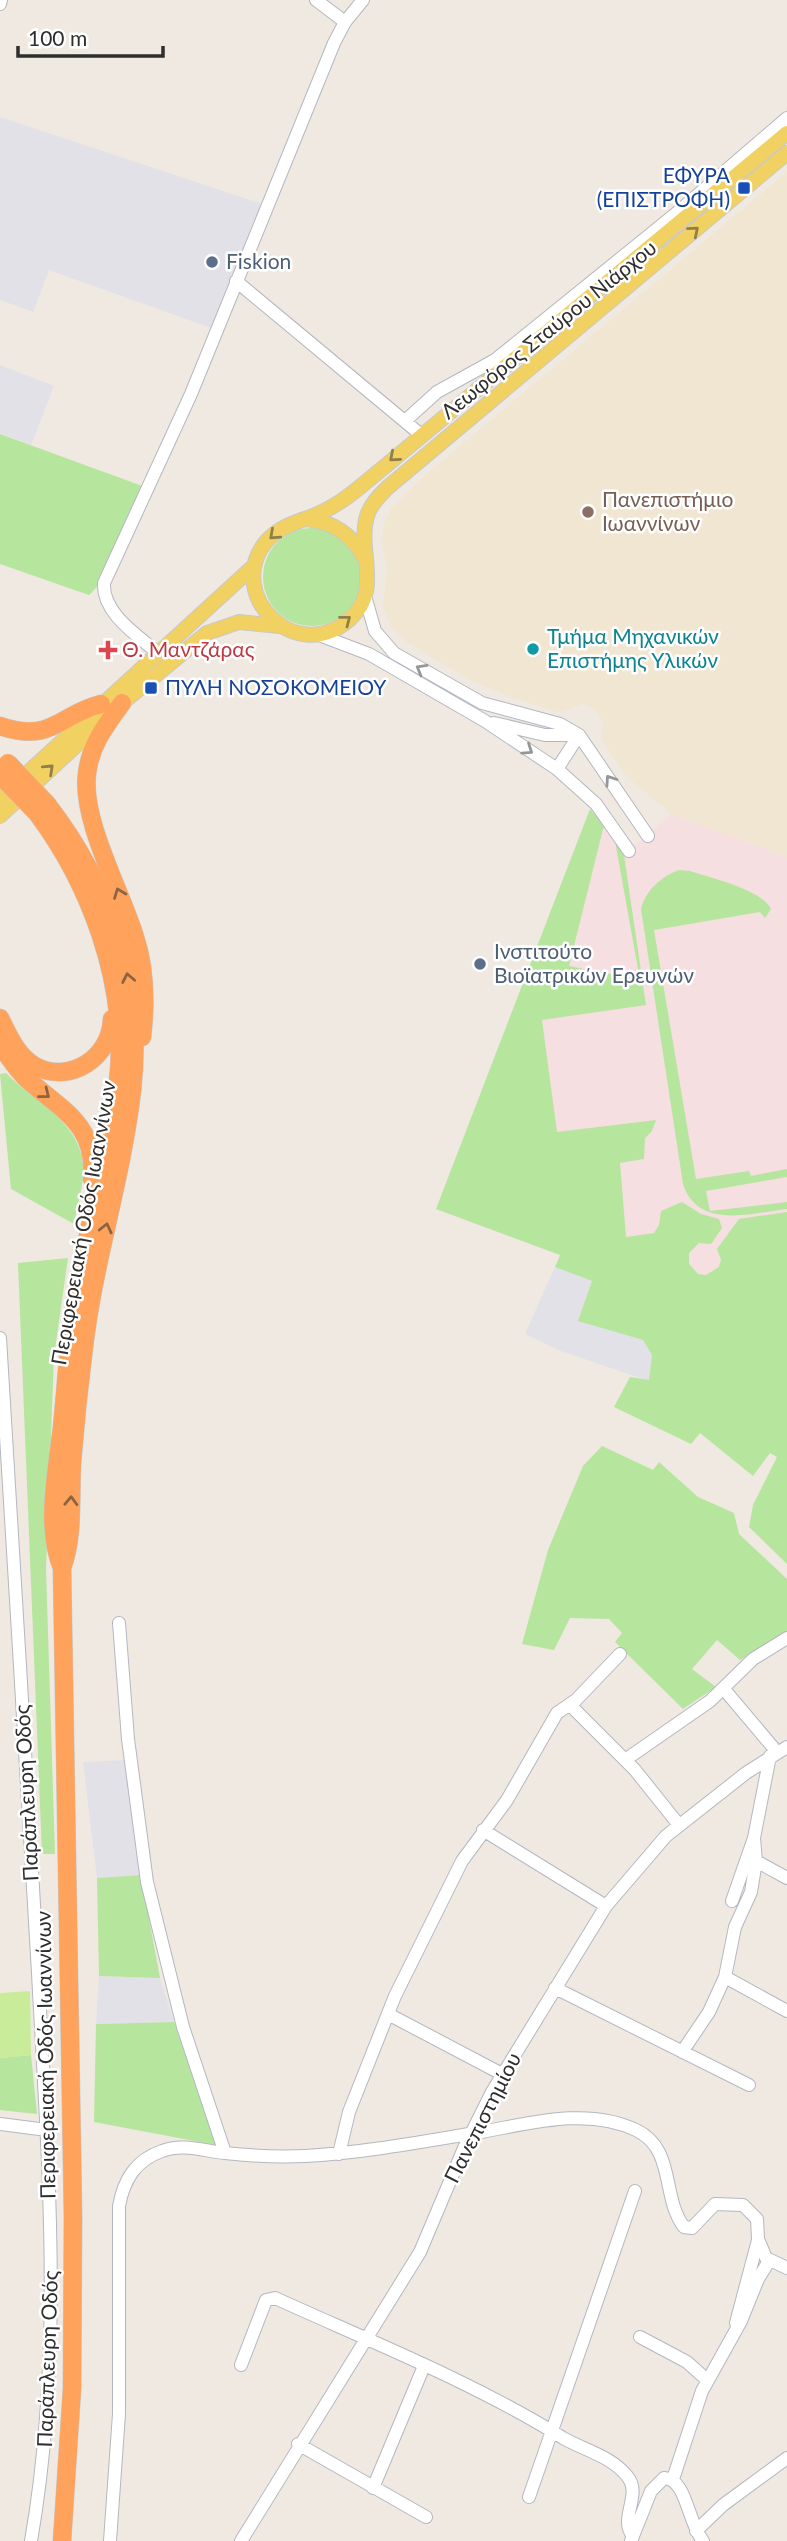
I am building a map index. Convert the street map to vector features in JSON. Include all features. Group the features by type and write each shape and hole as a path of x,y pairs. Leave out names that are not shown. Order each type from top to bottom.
{"highway":[{"path":"122,703 94,747 86,790 93,820 141,956 145,1011 141,1051 134,1078"},
{"path":"0,726 24,731 44,730 101,704"},
{"name":"Περιφερειακή Οδός Ιωαννίνων","path":"3,765 89,866 116,932 130,988 134,1078 89,1308 72,1463 69,1539 62,1568 73,2217 72,2389 62,2541"},
{"name":"Περιφερειακή Οδός Ιωαννίνων","path":"42,808 88,902 104,947 115,995 119,1070 78,1281 59,1462 54,1548 62,1568"},
{"path":"0,1018 18,1051 30,1062 42,1069 67,1071 88,1063 104,1048 111,1031 115,995"},
{"path":"0,1044 24,1076 73,1116 84,1132 93,1161 92,1217"}],"main road":[{"name":"Λεωφόρος Σταύρου Νιάρχου","path":"0,798 101,704 233,588 255,565 260,550 274,534 351,494 420,434 515,362 787,133"},
{"name":"Λεωφόρος Σταύρου Νιάρχου","path":"365,596 369,577 364,534 367,517 387,488 787,153"},
{"path":"306,518 320,520 343,531 360,549 368,564"},
{"path":"255,565 257,594 262,606 280,626"},
{"path":"0,816 122,703 217,628 255,622 280,626 299,635 319,635 352,617 365,596"}],"street":[{"path":"316,0 345,22"},
{"path":"158,653 112,610 105,598 104,583 191,394 345,22 363,0"},
{"path":"405,421 437,392 495,360 673,216 787,118"},
{"path":"236,281 420,434"},
{"path":"365,596 375,631 394,653 482,703 560,724 579,735 648,836"},
{"path":"319,635 369,654 485,721 557,769 596,804 629,851"},
{"path":"485,721 545,735 579,735"},
{"path":"557,769 579,735"},
{"name":"Παράπλευρη Οδός","path":"0,1338 51,2220 51,2352 44,2458 31,2541"},
{"path":"119,1623 127,1728 147,1882 183,2028 225,2153"},
{"path":"625,1760 723,1688 747,1663 787,1637"},
{"path":"338,2154 349,2112 388,2014 453,1878 483,1830 507,1800 553,1719 620,1654"},
{"path":"723,1688 778,1752 733,1901"},
{"path":"570,1705 625,1760 679,1825"},
{"name":"Πανεπιστημίου","path":"241,2541 363,2338 420,2252 470,2134 502,2074 606,1906 646,1856 679,1825 778,1752"},
{"path":"483,1830 606,1906"},
{"path":"682,2052 712,2005 725,1977 735,1927 751,1892 756,1861 754,1838"},
{"path":"756,1861 787,1878"},
{"path":"725,1977 787,2011"},
{"path":"555,1988 749,2085"},
{"path":"388,2014 502,2074"},
{"path":"110,2541 119,2414 118,2220 121,2195 137,2165 158,2152 181,2147 225,2153 292,2156 338,2154 582,2118 622,2124 644,2134 658,2150 684,2227 693,2227 715,2204 743,2205 755,2214 758,2239 751,2274 738,2306 737,2327"},
{"path":"0,2124 47,2130"},
{"path":"529,2497 635,2191"},
{"path":"758,2239 769,2261 787,2268"},
{"path":"673,2479 707,2380 737,2327 758,2278 769,2261"},
{"path":"241,2365 270,2298 363,2338 553,2430 612,2462 628,2477 632,2491 628,2529 632,2539"},
{"path":"640,2337 688,2362 707,2380"},
{"path":"373,2488 424,2366"},
{"path":"299,2444 426,2517"},
{"path":"632,2539 654,2484 662,2478 673,2479 681,2487 688,2515 700,2536 723,2505 787,2458"}],"shaded area":[{"path":"0,117 265,205 214,329 49,270 33,312 0,300"},
{"name":"Πανεπιστήμιο Ιωαννίνων","path":"787,172 787,857 671,814 626,776 601,739 603,721 594,709 583,704 558,712 505,695 468,679 408,643 391,626 383,607 387,570 382,540 384,523 391,509 422,478"},
{"path":"0,365 54,386 31,445 0,433"},
{"path":"590,809 624,855 671,814 787,857 787,1339 436,1209"},
{"path":"555,1267 592,1281 579,1321 643,1340 652,1355 649,1381 561,1351 525,1334"},
{"path":"126,1760 141,1875 97,1878 83,1762"},
{"path":"99,1976 160,1978 174,2022 96,2024"}],"green space":[{"path":"0,434 145,487 96,588 89,595 0,564"},
{"path":"302,528 322,528 347,542 358,558 361,577 358,596 347,612 322,626 302,626 285,618 271,604 263,587 263,567 271,550 285,536"},
{"path":"590,809 604,825 569,966 640,980 615,841 624,855 646,1005 542,1020 557,1132 656,1120 652,1131 645,1138 644,1159 620,1163 626,1237 654,1233 659,1225 661,1211 682,1202 701,1214 719,1219 722,1228 711,1244 699,1243 689,1253 689,1264 698,1274 706,1275 719,1267 721,1260 717,1249 739,1219 787,1212 787,1564 749,1527 753,1505 777,1457 770,1453 753,1476 700,1433 691,1444 614,1407 630,1377 649,1380 652,1355 643,1340 578,1321 592,1281 555,1267 560,1255 436,1209"},
{"path":"679,870 690,871 746,890 771,909 765,918 760,912 654,930 696,1179 749,1171 751,1176 787,1169 787,1177 706,1191 710,1211 787,1202 787,1209 742,1215 713,1213 701,1208 690,1198 683,1184 641,909 646,896 655,885"},
{"path":"6,1073 54,1113 80,1149 83,1179 74,1224 11,1189 0,1074"},
{"path":"68,1258 54,1356 46,1569 55,1854 42,1854 18,1263"},
{"path":"602,1446 653,1470 659,1462 698,1497 734,1513 739,1534 787,1579 787,1633 740,1660 717,1640 692,1669 716,1687 683,1709 615,1642 622,1633 609,1619 570,1618 554,1650 522,1644 548,1550 583,1466"},
{"path":"141,1875 160,1978 99,1976 97,1878"},
{"path":"30,1991 31,2055 0,2058 0,1993"},
{"path":"174,2022 216,2145 94,2122 96,2024"},
{"path":"31,2055 37,2114 0,2110 0,2058"}],"place":[{"name":"ΕΦΥΡΑ (ΕΠΙΣΤΡΟΦΗ)","path":"744,188"},
{"name":"Fiskion","path":"212,262"},
{"name":"Πανεπιστήμιο Ιωαννίνων","path":"588,512"},
{"name":"Τμήμα Μηχανικών Επιστήμης Υλικών","path":"533,649"},
{"name":"Θ. Μαντζάρας","path":"108,650"},
{"name":"ΠΥΛΗ ΝΟΣΟΚΟΜΕΙΟΥ","path":"151,688"},
{"name":"Ινστιτούτο Βιοϊατρικών Ερευνών","path":"480,964"}]}
